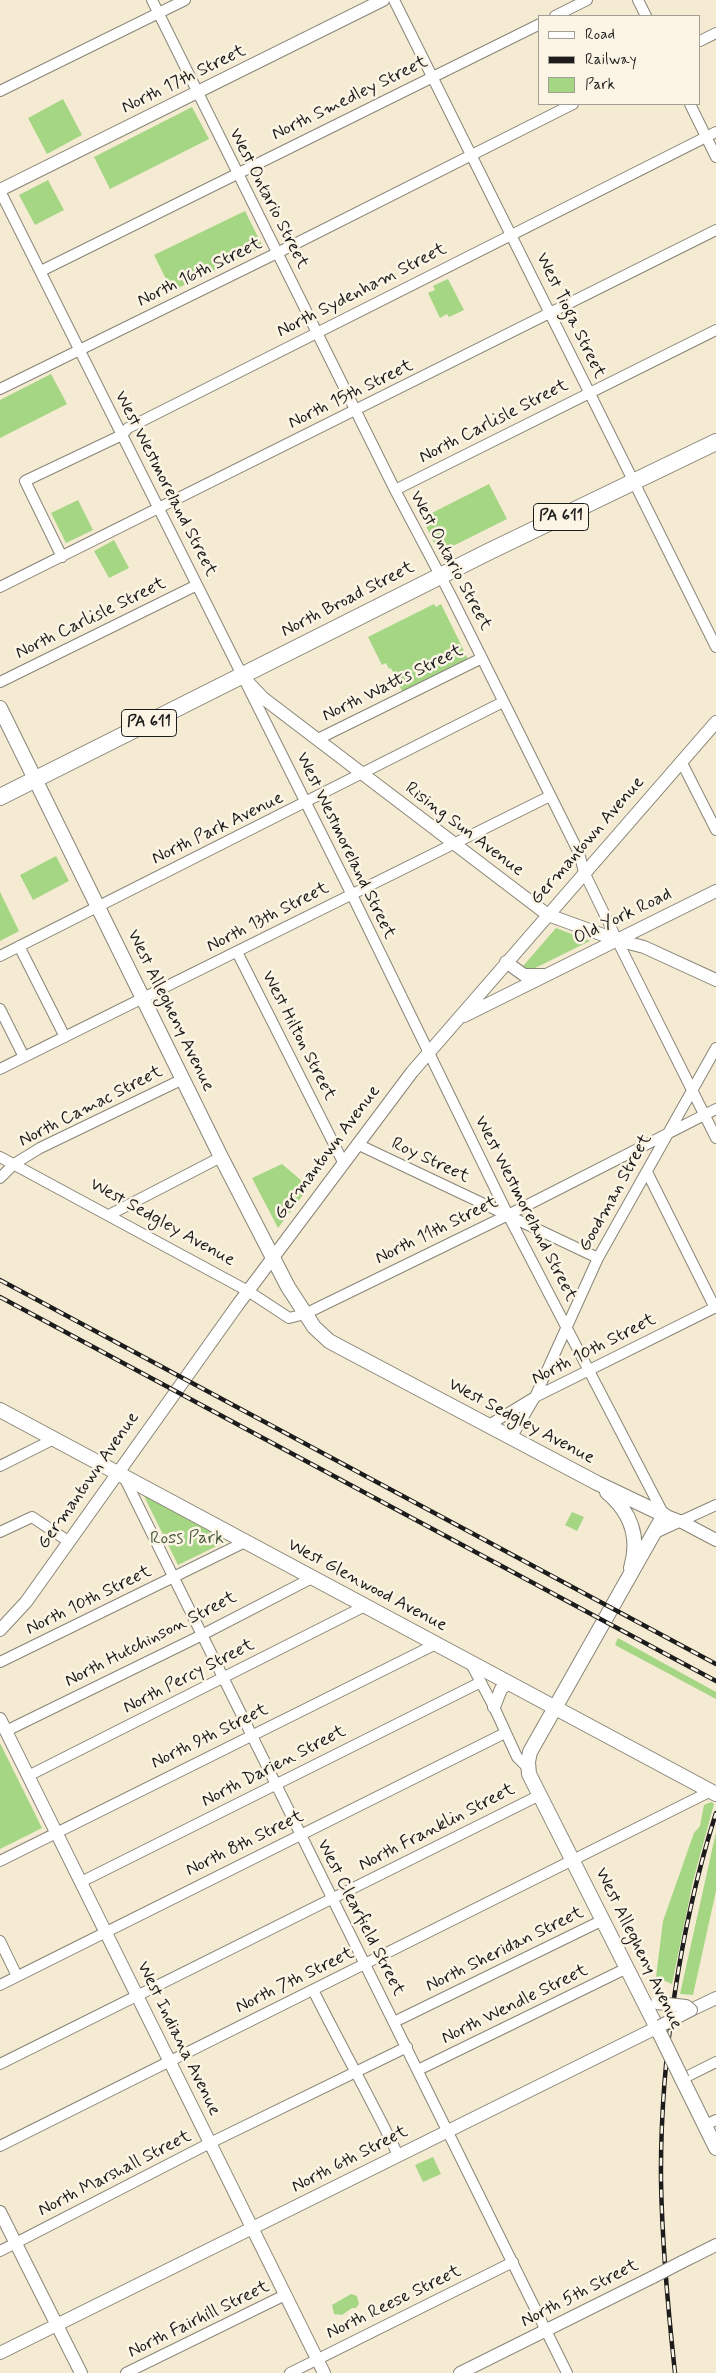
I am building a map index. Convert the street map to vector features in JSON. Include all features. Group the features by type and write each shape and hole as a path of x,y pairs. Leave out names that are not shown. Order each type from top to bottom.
{"main road":[{"name":"North Broad Street","path":"0,797 243,677 440,576 716,442"},
{"name":"West Allegheny Avenue","path":"0,708 4,724 35,780 221,1157 273,1257 314,1327"},
{"name":"West Sedgley Avenue","path":"314,1327 329,1341 597,1483 664,1515"},
{"name":"West Glenwood Avenue","path":"0,1410 714,1793"},
{"path":"597,1483 611,1495 630,1518 634,1537 634,1551 626,1581"},
{"path":"528,1768 530,1752 664,1515"},
{"name":"West Allegheny Avenue","path":"528,1768 627,1968 650,2003 659,2029 682,2079 710,2123 716,2148"}],"street":[{"name":"West Ontario Street","path":"152,0 395,490 482,658 579,853 584,872 616,940 716,1138"},
{"path":"0,92 185,0"},
{"name":"North 17th Street","path":"0,191 383,0"},
{"name":"West Tioga Street","path":"394,0 716,647"},
{"path":"556,15 587,0"},
{"path":"638,0 646,15"},
{"name":"North Smedley Street","path":"41,271 538,25"},
{"path":"701,40 716,33"},
{"name":"North 16th Street","path":"0,389 278,253 571,105"},
{"path":"690,105 716,156"},
{"name":"North Sydenham Street","path":"62,557 25,481 122,435 128,428 316,332 716,132"},
{"name":"West Westmoreland Street","path":"0,191 352,895 508,1215 664,1515"},
{"name":"North 15th Street","path":"0,587 551,314 716,230"},
{"name":"North Carlisle Street","path":"395,490 716,330"},
{"name":"North Carlisle Street","path":"0,682 197,585"},
{"name":"North Watts Street","path":"318,739 482,658"},
{"name":"Rising Sun Avenue","path":"243,677 263,698 548,915 616,940 644,947 716,980"},
{"name":"North Park Avenue","path":"0,956 306,804 503,702"},
{"name":"Germantown Avenue","path":"0,1630 26,1602 68,1541 120,1475 248,1291 343,1162 429,1052 716,722"},
{"path":"681,761 716,830"},
{"name":"North 13th Street","path":"0,1069 550,796"},
{"name":"Old York Road","path":"454,1023 545,975 716,891"},
{"path":"20,946 64,1037"},
{"name":"West Hilton Street","path":"237,952 343,1162"},
{"path":"506,962 524,975 545,975"},
{"path":"0,1009 24,1057"},
{"name":"Goodman Street","path":"511,1438 535,1397 598,1258 716,1048"},
{"name":"North Camac Street","path":"0,1178 14,1164 40,1148 183,1079"},
{"name":"North 11th Street","path":"305,1314 508,1215 716,1109"},
{"name":"Roy Street","path":"357,1144 598,1258"},
{"name":"West Sedgley Avenue","path":"0,1157 248,1291 289,1318 305,1314"},
{"path":"109,1215 221,1157"},
{"path":"647,1172 715,1308"},
{"name":"North 10th Street","path":"489,1425 535,1397 715,1308"},
{"path":"0,1466 54,1439"},
{"name":"West Clearfield Street","path":"120,1475 407,2047 567,2373"},
{"path":"653,1534 716,1505"},
{"name":"West Sedgley Avenue","path":"664,1515 716,1540"},
{"path":"0,1532 32,1517 68,1541"},
{"name":"North 10th Street","path":"0,1662 245,1542"},
{"name":"North Hutchinson Street","path":"3,1725 200,1634 312,1578"},
{"name":"North Percy Street","path":"28,1776 365,1606"},
{"name":"North 9th Street","path":"0,1861 436,1644"},
{"name":"West Allegheny Avenue","path":"470,1662 521,1763 528,1768"},
{"name":"North Darien Street","path":"81,1882 481,1682"},
{"path":"494,1707 501,1689 509,1683"},
{"name":"West Indiana Avenue","path":"3,1725 324,2373"},
{"name":"North 8th Street","path":"0,1984 505,1733"},
{"name":"North 7th Street","path":"0,2146 169,2060 714,1793"},
{"name":"North Franklin Street","path":"0,2064 540,1795"},
{"name":"North Sheridan Street","path":"394,2022 603,1920"},
{"path":"0,1941 17,1976"},
{"name":"North Wendle Street","path":"418,2070 627,1968"},
{"path":"313,1990 398,2155"},
{"name":"North 6th Street","path":"0,2353 398,2155 659,2029 690,2010 716,1998"},
{"path":"650,2003 686,2006 690,2010"},
{"name":"North Marshall Street","path":"0,2251 210,2144 407,2047"},
{"path":"682,2079 716,2062"},
{"path":"0,2212 81,2373"},
{"name":"North 5th Street","path":"460,2373 716,2246"},
{"name":"North Reese Street","path":"290,2373 512,2262"},
{"name":"North Fairhill Street","path":"126,2373 285,2295"}],"green space":[{"path":"63,99 82,135 47,154 28,118"},
{"path":"192,107 209,139 110,189 94,157"},
{"path":"48,180 64,210 35,225 19,195"},
{"path":"245,211 263,247 172,291 154,255"},
{"path":"448,279 464,310 449,317 447,314 440,318 428,293 435,290 433,286"},
{"path":"51,374 67,404 0,438 0,400"},
{"path":"489,484 507,519 439,553 422,518"},
{"path":"78,500 93,530 66,543 51,513"},
{"path":"114,540 129,568 109,578 94,551"},
{"path":"434,604 436,607 441,604 469,661 403,693 391,668 389,669 386,663 382,665 368,637"},
{"path":"56,856 69,881 33,900 20,875"},
{"path":"0,892 19,931 0,941"},
{"path":"556,928 590,941 533,969 526,969 523,966"},
{"path":"282,1164 309,1187 278,1228 252,1178"},
{"name":"Ross Park","path":"143,1494 227,1541 178,1565"},
{"path":"572,1512 584,1517 577,1531 565,1525"},
{"path":"618,1638 716,1692 716,1699 615,1645"},
{"path":"0,1743 42,1828 0,1849"},
{"path":"711,1802 714,1804 693,1881 672,1984 656,1977 663,1921 694,1833 700,1826 704,1805"},
{"path":"716,1832 716,1891 693,1995 680,1994"},
{"path":"433,2157 441,2174 423,2182 415,2165"},
{"path":"351,2294 357,2296 359,2304 356,2308 352,2308 342,2315 334,2314 332,2305"}],"railway":[{"path":"0,1280 716,1664"},
{"path":"0,1297 716,1681"},
{"path":"675,2373 666,2276 661,2180 664,2088 668,2041 683,1947 703,1856 716,1813"}]}
